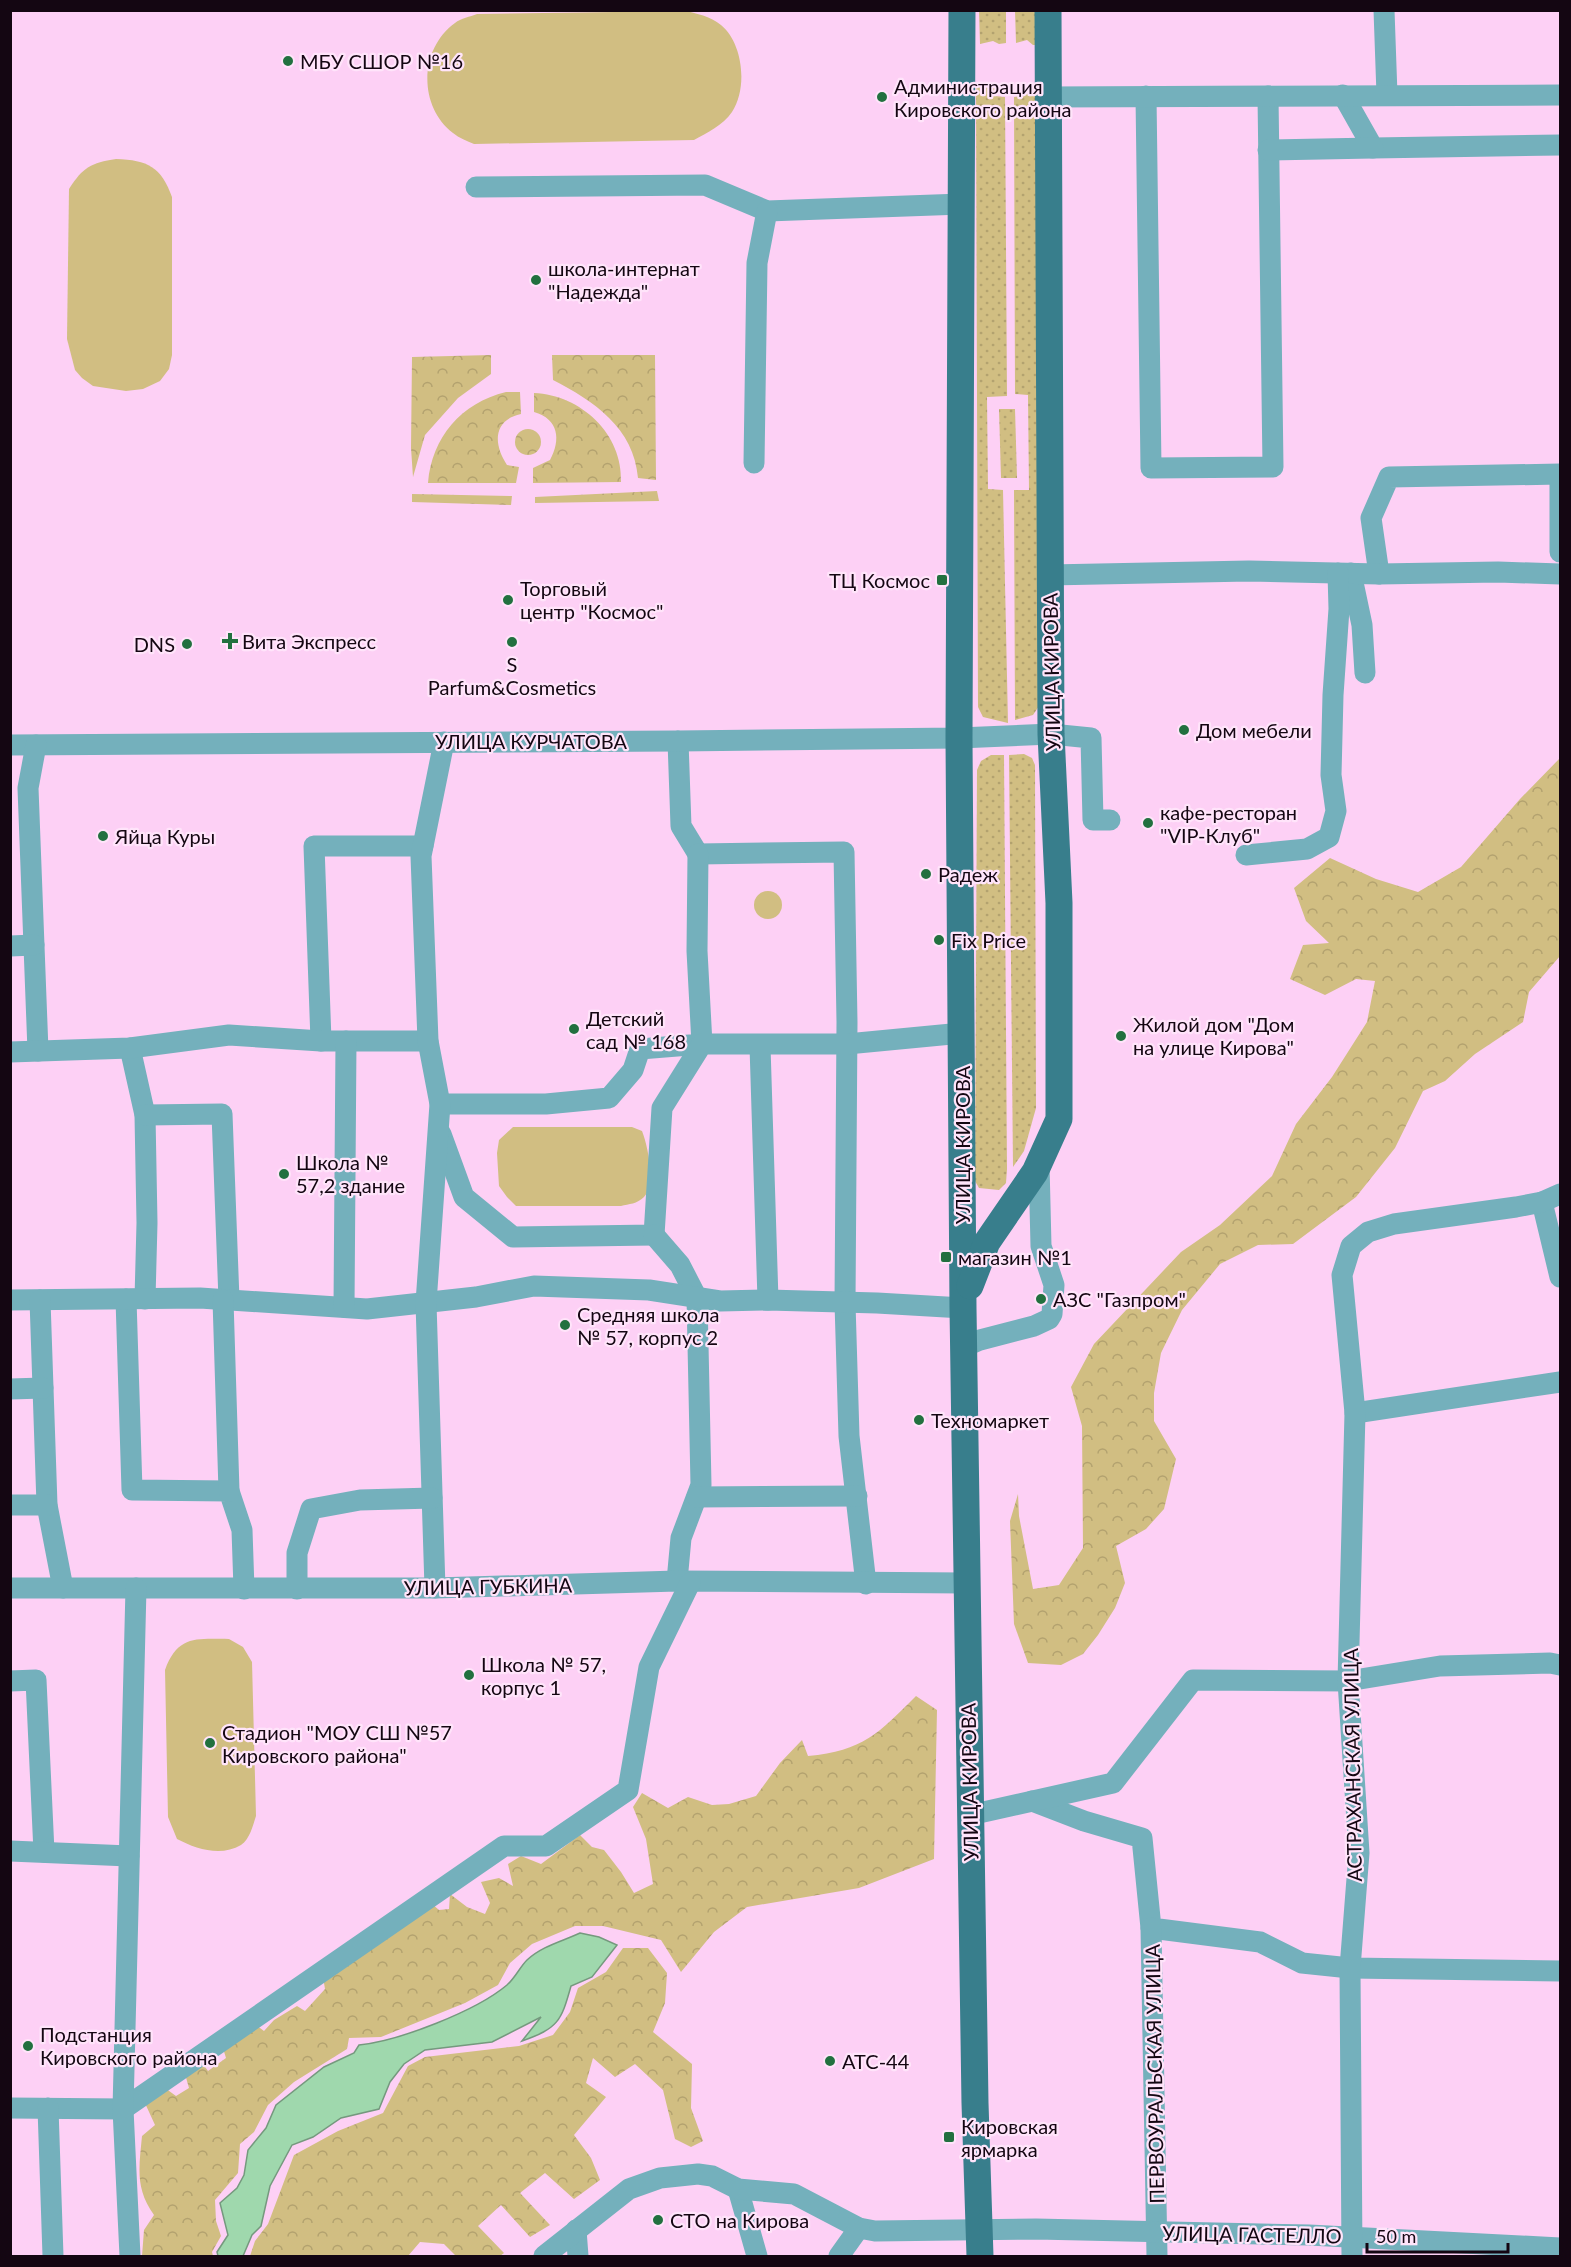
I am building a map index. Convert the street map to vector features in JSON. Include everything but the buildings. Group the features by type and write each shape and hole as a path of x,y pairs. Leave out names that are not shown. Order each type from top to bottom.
{"main road":[{"name":"УЛИЦА КИРОВА","path":"962,10 959,738 965,1583 980,2244"},
{"name":"УЛИЦА КИРОВА","path":"963,1308 977,1263 987,1242 1039,1164 1059,1119 1059,903 1051,734 1049,575 1048,10"}],"street":[{"path":"1384,10 1387,95"},
{"path":"1343,95 1372,148"},
{"path":"1048,97 1560,95"},
{"path":"1146,96 1151,468 1273,467 1268,96"},
{"path":"1268,150 1560,145"},
{"path":"476,187 705,185 767,211 962,204"},
{"path":"754,463 757,263 767,211"},
{"path":"1378,574 1371,518 1389,477 1560,474 1560,552"},
{"path":"1049,575 1249,571 1560,574"},
{"path":"1345,573 1362,626 1365,673"},
{"path":"1246,855 1307,849 1329,837 1336,811 1331,775 1333,695 1339,609 1345,573"},
{"name":"УЛИЦА КУРЧАТОВА","path":"10,745 678,741 959,738 1051,734 1098,738 1100,792 1093,820 1110,820"},
{"path":"10,2108 123,2109 504,1846 546,1846 628,1790 649,1667 684,1582 681,1538 702,1485 697,1298 680,1265 654,1235 662,1108 702,1044 697,951 698,854 681,826 678,741"},
{"path":"435,1588 426,1303 440,1104 428,1041 421,856 444,742"},
{"path":"36,745 28,788 38,1051"},
{"path":"321,1041 314,846 423,846"},
{"path":"698,854 844,852 847,1044 845,1303 849,1436 866,1584"},
{"path":"10,946 34,945"},
{"path":"440,1104 546,1104 609,1098 633,1070 640,1049 702,1044 760,1046 847,1044 962,1033"},
{"path":"10,1052 130,1048 229,1035 321,1041 428,1041"},
{"path":"344,1307 346,1041"},
{"path":"760,1046 768,1300"},
{"path":"130,1048 146,1115 147,1223 136,1299 132,1490 229,1491"},
{"path":"146,1115 222,1114 229,1491 242,1530 244,1589"},
{"path":"437,1125 464,1197 513,1237 654,1235"},
{"path":"964,1347 980,1340 1034,1326 1052,1314 1054,1285 1041,1246 1039,1164"},
{"path":"1551,1198 1560,1277"},
{"name":"АСТРАХАНСКАЯ УЛИЦА","path":"1352,2246 1350,1968 1359,1853 1348,1681 1355,1413 1342,1275 1351,1246 1368,1232 1394,1224 1551,1198"},
{"path":"10,1300 226,1300 367,1309 476,1297 534,1286 649,1290 720,1302 768,1300 963,1308"},
{"path":"40,1300 47,1505 63,1588"},
{"path":"1355,1413 1560,1382"},
{"path":"10,1389 43,1388"},
{"path":"697,1497 857,1496"},
{"path":"297,1589 297,1553 311,1509 360,1500 432,1498"},
{"path":"10,1505 47,1505"},
{"name":"УЛИЦА ГУБКИНА","path":"10,1588 297,1589 684,1582 965,1583"},
{"path":"130,2256 123,2109 136,1588"},
{"path":"970,1815 1113,1783 1193,1680 1348,1681 1440,1666 1550,1663 1560,1665"},
{"path":"10,1681 36,1680 45,1852"},
{"name":"ПЕРВОУРАЛЬСКАЯ УЛИЦА","path":"1032,1801 1084,1821 1142,1838 1151,1928 1157,2256"},
{"path":"10,1851 129,1856"},
{"path":"1151,1928 1260,1942 1302,1963 1350,1968 1560,1971"},
{"path":"48,2108 53,2256"},
{"path":"544,2256 629,2189 660,2178 705,2174 738,2189 794,2194 859,2228 838,2256"},
{"path":"738,2189 757,2256"},
{"name":"УЛИЦА ГАСТЕЛЛО","path":"859,2228 980,2244 1036,2229 1158,2233 1352,2246 1560,2248"},
{"path":"576,2230 578,2256"}],"green space":[{"path":"686,11 708,17 721,25 734,43 741,66 740,91 732,112 719,125 694,140 474,144 453,133 433,108 427,78 429,62 443,34 463,19 477,14"},
{"path":"979,11 1006,11 1006,43 999,44 993,41 980,44"},
{"path":"1015,11 1041,11 1041,45 1033,45 1027,40 1016,43"},
{"path":"1019,85 1042,85 1039,706 1033,715 1015,720 1014,490 1029,490 1028,395 1015,394 1014,97 1019,96"},
{"path":"976,87 995,88 995,96 1005,97 1007,396 987,397 988,489 1003,490 1008,723 983,717 978,707"},
{"path":"116,159 137,161 152,167 163,179 172,197 172,355 169,369 160,381 143,389 126,391 93,386 82,378 75,370 67,339 69,189 88,167"},
{"path":"491,355 491,374 458,398 425,435 413,477 412,357"},
{"path":"552,355 655,355 656,480 638,478 635,460 629,445 609,418 583,397 553,380"},
{"path":"506,392 520,392 521,414 505,422 498,434 499,449 507,465 519,467 516,483 428,483 436,451 452,424 475,404"},
{"path":"534,393 551,395 568,401 583,409 596,420 607,433 615,448 620,464 621,482 533,483 533,468 550,460 556,445 556,431 553,425 542,415 534,412"},
{"path":"999,409 1015,409 1017,478 1001,478"},
{"path":"528,429 537,433 541,442 537,451 528,455 519,451 515,442 519,433"},
{"path":"657,491 659,501 535,503 535,497"},
{"path":"412,494 512,496 511,505 412,502"},
{"path":"1024,754 1032,758 1035,765 1036,1108 1024,1151 1013,1167 1009,755"},
{"path":"991,755 1004,755 1007,1169 1006,1183 999,1190 979,1188 975,1181 977,770 981,761"},
{"path":"1560,758 1560,956 1529,992 1523,1022 1475,1054 1445,1081 1423,1091 1395,1148 1356,1197 1293,1244 1258,1245 1220,1264 1182,1310 1161,1353 1154,1393 1154,1421 1176,1459 1164,1509 1146,1529 1116,1546 1125,1583 1115,1608 1083,1654 1061,1665 1028,1663 1014,1624 1010,1521 1018,1494 1019,1516 1033,1589 1059,1585 1083,1548 1082,1426 1071,1387 1094,1344 1181,1252 1220,1225 1272,1176 1296,1124 1332,1077 1367,1022 1375,981 1356,979 1325,995 1290,979 1303,945 1329,943 1306,921 1294,888 1330,858 1376,879 1418,892 1461,867 1520,799"},
{"path":"768,891 778,895 782,905 778,915 768,919 758,915 754,905 758,895"},
{"path":"513,1127 632,1127 642,1131 650,1165 648,1191 639,1201 621,1206 516,1206 499,1186 497,1153 499,1140"},
{"name":"Стадион \"МОУ СШ №57 Кировского района\"","path":"229,1639 243,1647 252,1662 256,1816 251,1832 241,1845 225,1851 217,1851 192,1846 177,1839 168,1817 165,1670 176,1650 190,1641"},
{"path":"916,1696 937,1710 934,1859 859,1888 747,1907 714,1932 681,1972 661,1940 603,1926 575,1926 532,1944 510,1963 498,1985 465,2003 381,2037 349,2038 347,2049 294,2082 268,2105 254,2132 240,2144 238,2173 215,2200 216,2221 221,2236 212,2252 213,2256 142,2256 144,2230 154,2215 144,2196 140,2177 142,2136 155,2125 144,2101 165,2088 176,2096 189,2088 185,2074 203,2064 208,2071 226,2058 222,2045 256,2025 264,2031 274,2020 297,2006 305,2011 325,1989 323,1977 432,1904 439,1910 449,1909 450,1894 467,1907 485,1914 490,1903 481,1882 499,1878 513,1886 508,1864 521,1856 541,1864 580,1835 592,1847 604,1850 634,1893 653,1884 646,1839 633,1807 642,1793 668,1808 688,1797 712,1805 729,1804 756,1796 780,1763 802,1740 808,1756 827,1754 857,1745 880,1730"},
{"path":"623,1948 648,1948 667,1973 665,2003 653,2032 692,2064 691,2108 703,2141 691,2147 675,2139 663,2090 635,2064 615,2077 593,2058 586,2083 606,2097 574,2135 591,2158 600,2180 574,2199 545,2173 520,2193 550,2225 530,2237 501,2205 478,2226 504,2253 500,2256 456,2256 444,2244 420,2242 408,2256 250,2256 255,2241 268,2224 294,2155 338,2131 383,2113 408,2066 425,2057 519,2046 553,2035 570,2012 578,1988 606,1972"}],"shaded area":[{"path":"580,1933 599,1937 617,1945 592,1977 571,1986 561,2016 551,2027 522,2041 541,2017 492,2042 425,2050 404,2064 390,2082 379,2109 341,2118 313,2137 292,2145 270,2186 261,2226 252,2235 243,2256 218,2256 217,2252 228,2235 220,2203 237,2188 244,2175 248,2150 266,2128 276,2105 324,2067 354,2053 359,2045 395,2038 476,2005 507,1985 533,1955"}],"place":[{"name":"МБУ СШОР №16","path":"288,61"},
{"name":"Администрация Кировского района","path":"882,97"},
{"name":"школа-интернат \"Надежда\"","path":"536,280"},
{"name":"ТЦ Космос","path":"942,580"},
{"name":"Торговый центр \"Космос\"","path":"508,600"},
{"name":"Вита Экспресс","path":"230,641"},
{"name":"S Parfum&Cosmetics","path":"512,642"},
{"name":"DNS","path":"187,644"},
{"name":"Дом мебели","path":"1184,730"},
{"name":"кафе-ресторан \"VIP-Клуб\"","path":"1148,823"},
{"name":"Яйца Куры","path":"103,836"},
{"name":"Радеж","path":"926,874"},
{"name":"Fix Price","path":"939,940"},
{"name":"Детский сад № 168","path":"574,1029"},
{"name":"Жилой дом \"Дом на улице Кирова\"","path":"1121,1036"},
{"name":"Школа № 57,2 здание","path":"284,1174"},
{"name":"магазин №1","path":"946,1257"},
{"name":"АЗС \"Газпром\"","path":"1041,1299"},
{"name":"Средняя школа № 57, корпус 2","path":"565,1325"},
{"name":"Техномаркет","path":"919,1420"},
{"name":"Школа № 57, корпус 1","path":"469,1675"},
{"name":"Стадион \"МОУ СШ №57 Кировского района\"","path":"210,1743"},
{"name":"Подстанция Кировского района","path":"28,2046"},
{"name":"АТС-44","path":"830,2061"},
{"name":"Кировская ярмарка","path":"949,2137"},
{"name":"СТО на Кирова","path":"658,2220"}]}
